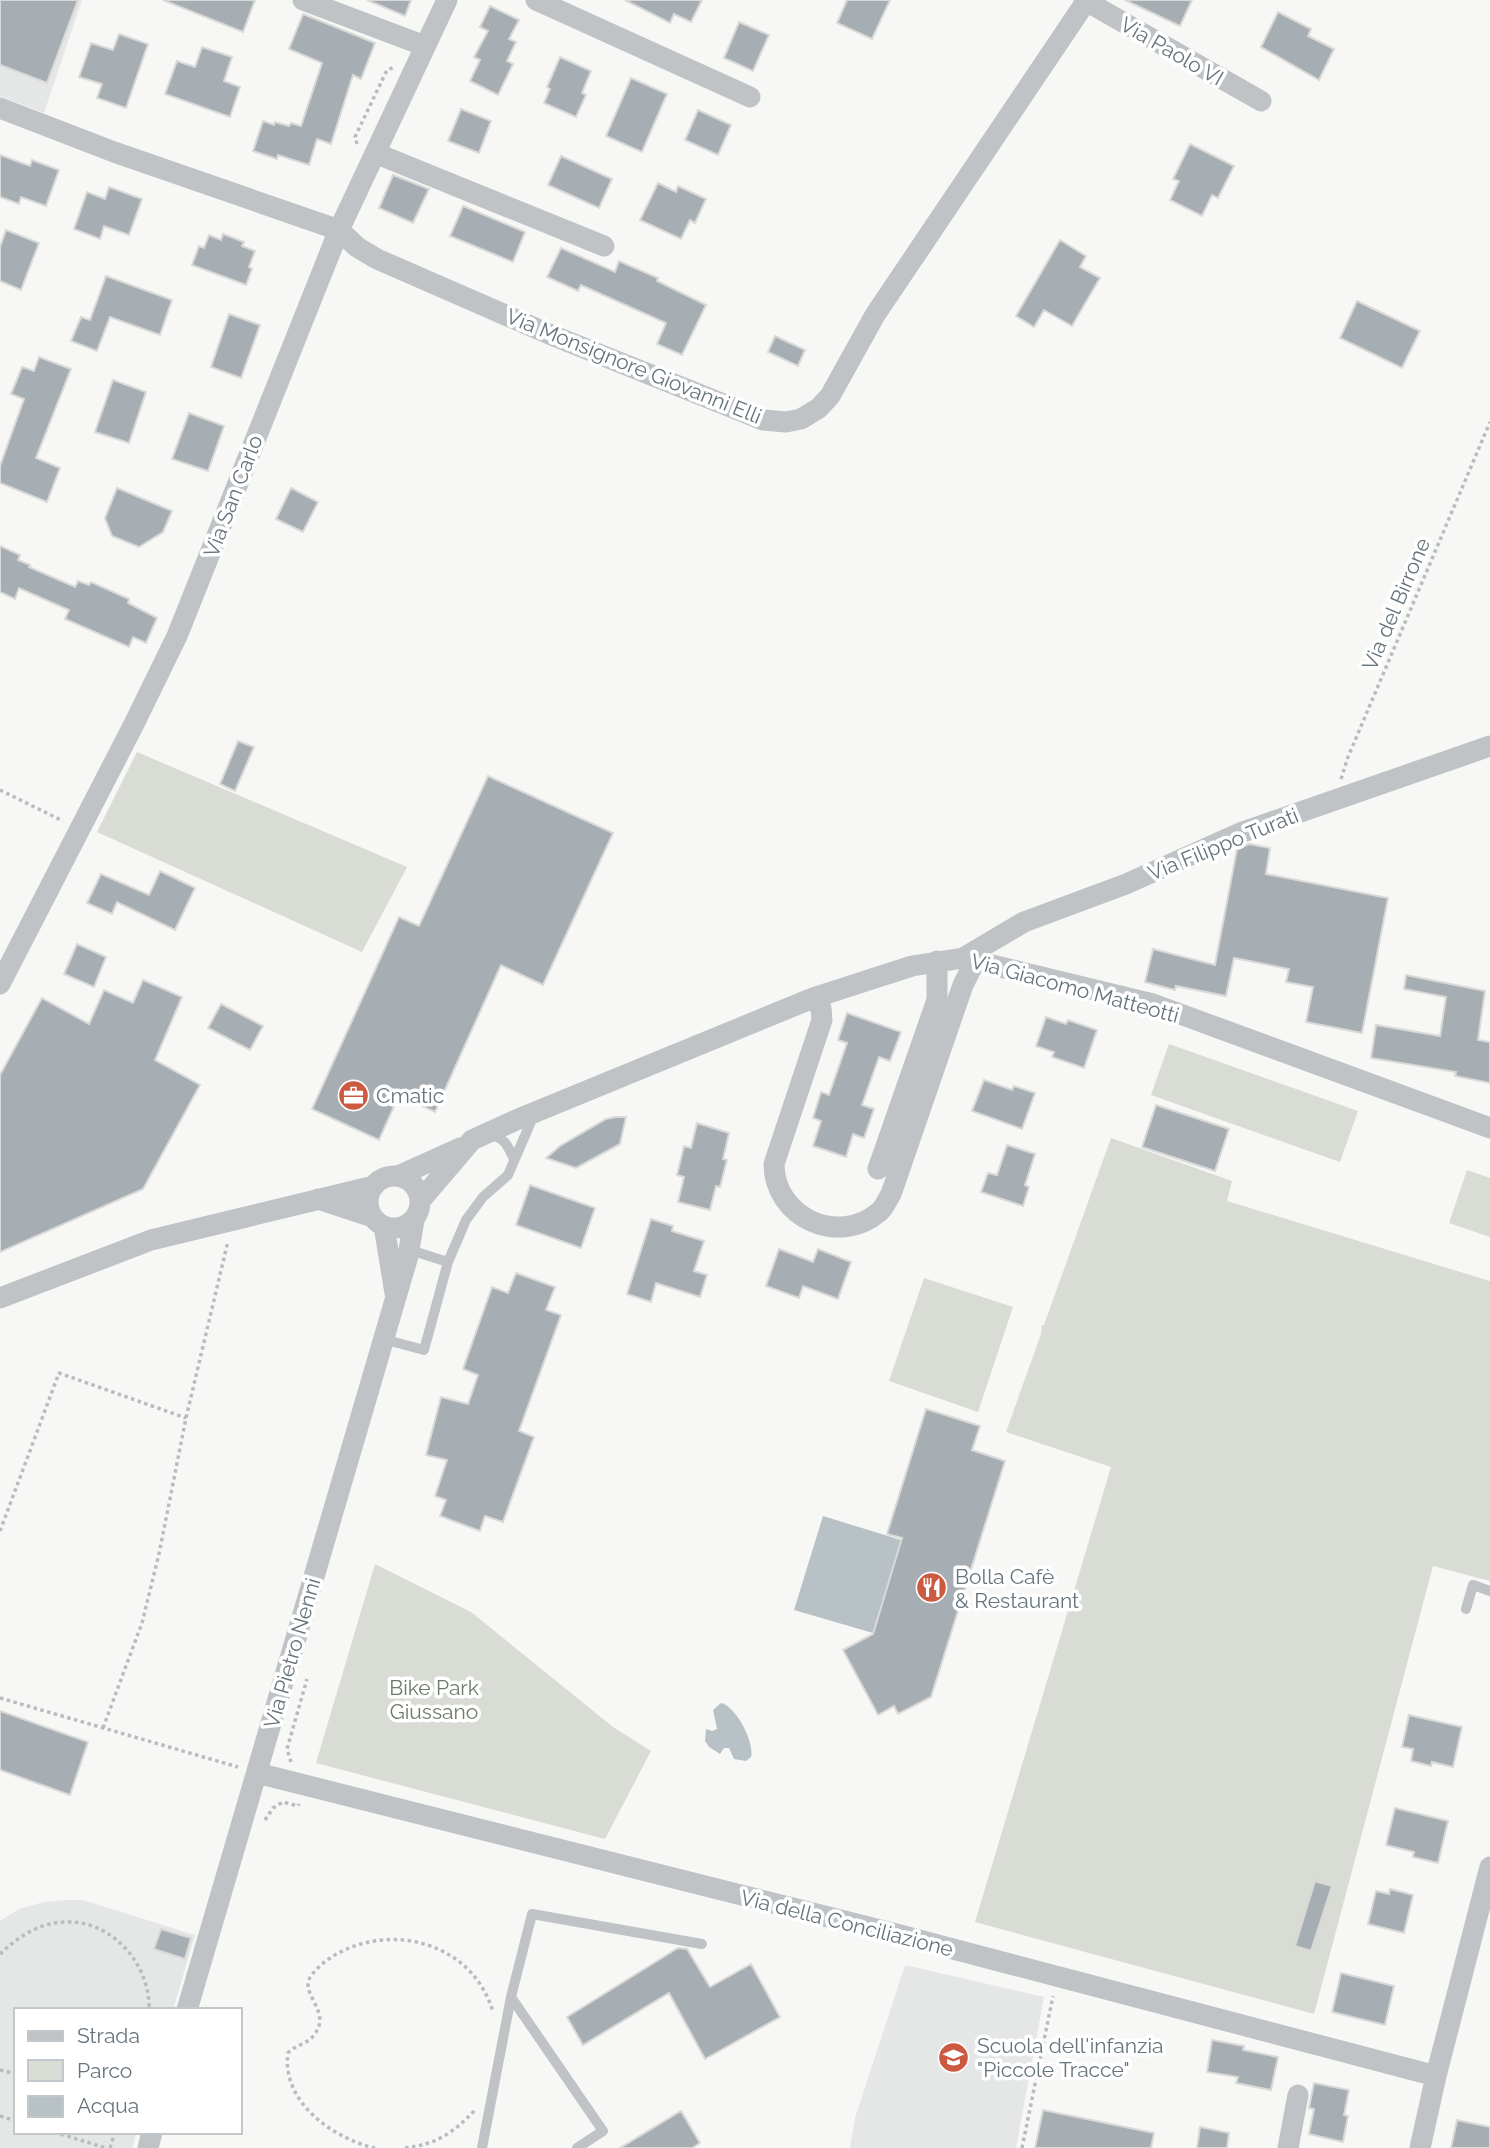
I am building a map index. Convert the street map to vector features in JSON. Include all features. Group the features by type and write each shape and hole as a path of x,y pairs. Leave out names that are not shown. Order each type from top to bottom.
{"street":[{"path":"303,0 425,46"},
{"name":"Via San Carlo","path":"0,984 145,703 194,596 246,459 339,230 447,0"},
{"path":"536,0 750,97"},
{"name":"Via Paolo VI","path":"1086,0 1261,101"},
{"name":"Via Monsignore Giovanni Elli","path":"0,108 114,152 339,230 357,247 377,259 550,334 763,419 779,422 797,420 812,413 830,396 875,315 1086,0"},
{"path":"375,153 604,246"},
{"name":"Via Filippo Turati","path":"969,959 1024,922 1126,884 1240,833 1490,746"},
{"path":"813,998 821,1008 822,1020 774,1164 774,1179 790,1205 807,1220 824,1226 857,1226 881,1211 891,1194 963,985 969,959"},
{"name":"Via Giacomo Matteotti","path":"398,1176 536,1111 813,998 912,966 969,959 1153,1004 1490,1128"},
{"path":"878,1169 937,1000 937,961"},
{"name":"Via Giacomo Matteotti","path":"417,1210 475,1140"},
{"path":"0,1298 150,1240 316,1199 374,1186 389,1177 398,1176 413,1185 417,1210 400,1228 316,1199"},
{"path":"374,1186 368,1201 378,1222"},
{"name":"Via Pietro Nenni","path":"188,2008 410,1250 417,1210"},
{"name":"Via Pietro Nenni","path":"378,1222 395,1296"},
{"name":"Via della Conciliazione","path":"257,1773 1436,2076"},
{"path":"1420,2148 1490,1867"},
{"path":"1288,2148 1298,2095"}],"lane":[{"path":"383,1339 424,1350 448,1262 466,1220 483,1197 508,1175 536,1111"},
{"path":"475,1140 497,1136 506,1142 514,1159"},
{"path":"410,1250 448,1262"},
{"path":"1466,1609 1473,1585 1490,1591"},
{"path":"482,2148 511,1997 532,1914 702,1944"},
{"path":"511,1997 603,2131 577,2148"}],"path":[{"name":"Via del Birrone","path":"1335,800 1348,757 1490,422"},
{"path":"0,790 80,831"},
{"path":"103,1728 142,1623 228,1241"},
{"path":"0,1531 60,1373 186,1418"},
{"path":"262,1829 273,1808 284,1802 298,1807 305,1785 308,1773 293,1766 287,1749 309,1670"},
{"path":"0,1698 257,1773"},
{"path":"0,1954 19,1937 38,1927 65,1922 88,1924 109,1934 128,1949 147,1989 149,2008"},
{"path":"375,2148 361,2145 330,2129 302,2104 288,2070 288,2053 314,2037 319,2027 320,2018 316,2003 307,1991 307,1983 312,1975 336,1954 360,1944 383,1939 409,1939 443,1950 471,1974 485,1992 496,2021"},
{"path":"1022,2148 1056,1977"},
{"path":"405,2148 433,2143 460,2126 493,2092"},
{"path":"61,2134 108,2148"}],"shaded area":[{"path":"0,0 82,0 44,113 0,96"},
{"path":"83,1900 195,1935 174,2008 14,2008 14,2134 136,2134 132,2148 0,2148 0,1921 19,1909 44,1902"},
{"name":"Scuola dell'infanzia \"Piccole Tracce\"","path":"905,1965 1044,1997 1016,2148 850,2148 855,2118"}],"green space":[{"path":"137,752 407,867 362,952 97,832"},
{"path":"1169,1044 1358,1111 1340,1162 1151,1095"},
{"path":"1111,1138 1232,1181 1227,1201 1490,1281 1490,1581 1433,1566 1314,2014 975,1922 1111,1467 1006,1432"},
{"path":"1467,1170 1490,1178 1490,1237 1449,1223"},
{"path":"924,1278 1013,1307 978,1412 889,1381"},
{"name":"Bike Park Giussano","path":"375,1564 471,1612 613,1727 651,1751 605,1839 316,1763"}],"water":[{"path":"823,1516 901,1540 873,1633 794,1610"},
{"path":"721,1703 733,1711 747,1735 751,1757 746,1761 734,1759 729,1748 724,1748 720,1754 705,1741 706,1729 717,1729 713,1710"}],"building":[{"path":"0,0 78,0 47,83 0,65"},
{"path":"163,0 255,0 243,32"},
{"path":"367,0 411,0 405,16"},
{"path":"625,0 702,0 691,22 674,14 670,23"},
{"path":"847,0 890,0 872,39 837,23"},
{"path":"1125,0 1192,0 1180,26"},
{"path":"490,6 519,20 509,39 516,42 507,61 513,64 498,95 470,81 480,60 474,57 488,31 480,27"},
{"path":"1278,12 1311,29 1308,36 1334,49 1319,80 1261,47"},
{"path":"303,14 375,43 361,79 353,75 331,144 317,139 309,165 278,155 277,159 253,151 263,121 274,125 275,122 301,126 322,63 289,49"},
{"path":"739,22 769,35 753,71 724,58"},
{"path":"119,34 148,44 126,108 97,98 102,84 79,77 91,43 113,50"},
{"path":"202,47 232,57 224,81 240,87 230,117 165,94 177,61 195,67"},
{"path":"560,57 591,71 582,93 586,95 576,117 544,103 550,89 547,87"},
{"path":"631,78 667,94 642,152 606,136"},
{"path":"461,109 491,121 479,153 448,141"},
{"path":"698,110 731,125 718,155 685,140"},
{"path":"1190,144 1234,166 1218,198 1212,195 1202,216 1170,200 1179,181 1173,179"},
{"path":"0,155 30,166 32,160 59,170 46,206 21,197 19,204 0,197"},
{"path":"561,156 612,179 599,208 548,185"},
{"path":"393,175 429,189 413,223 379,208"},
{"path":"658,183 676,192 678,186 706,199 695,223 690,220 681,239 640,220"},
{"path":"109,187 142,199 129,235 104,226 100,239 74,229 87,192 105,199"},
{"path":"463,206 525,232 513,262 450,236"},
{"path":"6,230 39,243 21,290 0,281 0,247"},
{"path":"223,234 244,242 242,246 255,251 246,285 192,265 199,246 204,248 209,235 221,240"},
{"path":"1060,240 1086,256 1080,267 1100,278 1072,326 1044,310 1034,327 1016,316"},
{"path":"561,248 615,272 619,261 658,278 657,281 706,305 682,355 657,344 666,323 581,285 578,291 547,277"},
{"path":"106,276 172,300 160,335 110,317 97,351 71,341 81,317 90,320"},
{"path":"1357,301 1420,331 1402,368 1340,338"},
{"path":"229,314 260,325 241,378 211,367"},
{"path":"775,336 805,350 798,366 768,352"},
{"path":"39,357 71,369 36,458 60,468 47,502 0,483 0,466 24,399 11,394 22,367 34,371"},
{"path":"113,380 146,392 129,443 95,432"},
{"path":"189,413 224,426 208,471 172,459"},
{"path":"117,488 172,511 163,532 139,547 112,536 105,518"},
{"path":"291,488 318,502 303,532 276,519"},
{"path":"0,546 20,555 18,560 30,565 29,567 75,587 78,581 89,585 91,582 129,599 128,603 157,618 146,643 133,637 129,647 65,619 69,610 19,588 15,599 0,592"},
{"path":"238,741 254,747 235,791 220,784"},
{"path":"488,776 613,833 543,985 501,965 435,1112 399,1095 379,1140 312,1109 399,917 419,926"},
{"path":"1249,844 1270,848 1266,874 1388,898 1362,1033 1306,1022 1313,987 1286,982 1289,969 1234,958 1226,996 1176,986 1175,990 1145,982 1153,949 1215,965 1237,849"},
{"path":"160,871 195,888 175,930 117,902 112,914 87,903 101,874 149,895"},
{"path":"77,944 106,957 94,987 64,974"},
{"path":"1406,975 1485,991 1478,1040 1490,1042 1490,1083 1455,1076 1456,1072 1371,1058 1376,1025 1440,1036 1446,997 1404,989"},
{"path":"143,980 182,997 155,1060 200,1085 143,1189 0,1252 0,1075 42,998 89,1024 104,990 133,1003"},
{"path":"221,1004 263,1026 250,1050 208,1028"},
{"path":"847,1013 901,1032 890,1061 879,1057 862,1105 874,1109 864,1138 853,1134 846,1157 813,1146 821,1121 813,1118 821,1092 829,1095 847,1043 838,1040"},
{"path":"1046,1017 1066,1024 1068,1020 1097,1030 1084,1068 1052,1057 1054,1052 1036,1046"},
{"path":"984,1080 1012,1090 1014,1086 1035,1093 1022,1129 972,1111"},
{"path":"1156,1105 1229,1129 1215,1171 1142,1147"},
{"path":"626,1117 620,1144 576,1168 546,1158 560,1146 606,1119"},
{"path":"697,1123 729,1133 723,1159 727,1160 710,1210 678,1202 684,1177 677,1175 684,1146 691,1148"},
{"path":"1007,1145 1035,1154 1025,1185 1029,1187 1023,1206 981,1192 988,1173 997,1175"},
{"path":"530,1185 595,1208 581,1248 516,1225"},
{"path":"651,1219 673,1226 672,1231 704,1241 694,1271 707,1275 700,1297 656,1283 651,1302 627,1294"},
{"path":"779,1249 813,1262 818,1249 851,1262 838,1299 803,1286 799,1298 766,1286"},
{"path":"516,1273 555,1287 546,1310 561,1315 519,1431 534,1437 503,1522 485,1516 480,1531 440,1516 446,1500 435,1496 447,1460 426,1455 441,1397 468,1404 478,1375 463,1369 492,1287 508,1293"},
{"path":"926,1409 980,1426 972,1450 1005,1461 931,1697 898,1714 894,1706 878,1715 843,1650 873,1634 902,1538 887,1534"},
{"path":"0,1711 88,1742 70,1795 0,1770"},
{"path":"1409,1715 1462,1727 1453,1767 1432,1762 1431,1766 1411,1761 1413,1749 1402,1747"},
{"path":"1395,1808 1448,1821 1438,1863 1413,1857 1414,1852 1386,1845"},
{"path":"1315,1881 1332,1886 1311,1951 1295,1946"},
{"path":"1390,1889 1413,1895 1404,1933 1368,1924 1376,1891 1389,1894"},
{"path":"161,1929 191,1938 185,1959 154,1949"},
{"path":"678,1948 687,1949 710,1987 751,1964 780,2017 705,2059 669,1993 583,2045 567,2017"},
{"path":"1341,1973 1394,1986 1385,2025 1332,2012"},
{"path":"1212,2040 1244,2046 1243,2050 1278,2057 1271,2090 1236,2083 1238,2077 1207,2072"},
{"path":"1314,2083 1349,2090 1344,2115 1348,2116 1343,2142 1309,2134 1314,2109 1309,2108"},
{"path":"1043,2110 1154,2133 1151,2148 1035,2148"},
{"path":"681,2111 700,2143 692,2148 620,2148"},
{"path":"1457,2120 1490,2127 1490,2148 1451,2148"},
{"path":"1200,2127 1229,2133 1227,2148 1197,2148"}],"place":[{"name":"Cmatic","path":"353,1095"},
{"name":"Bolla Cafè & Restaurant","path":"932,1588"},
{"name":"Scuola dell'infanzia \"Piccole Tracce\"","path":"954,2057"}]}
